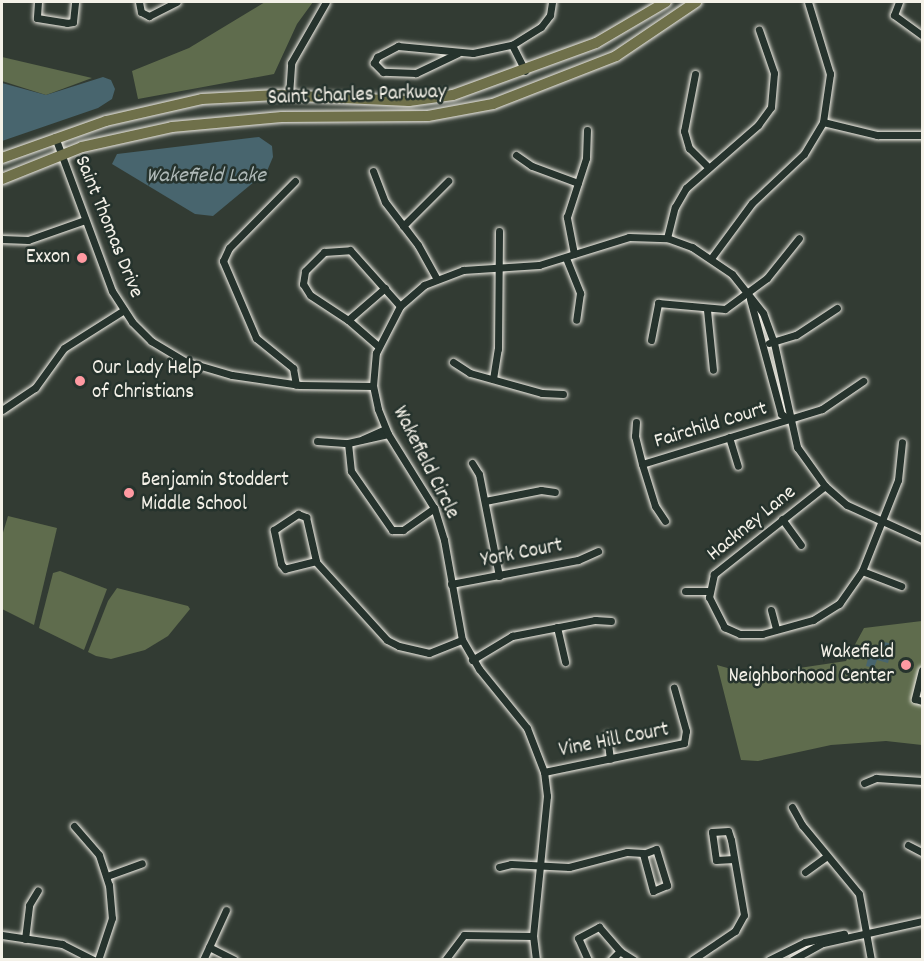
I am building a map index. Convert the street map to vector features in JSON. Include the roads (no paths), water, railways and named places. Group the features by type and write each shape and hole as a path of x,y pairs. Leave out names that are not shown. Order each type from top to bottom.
{"main road":[{"name":"Saint Charles Parkway","path":"2,158 55,137 184,101 289,95 421,100 472,90 613,35 666,2"},
{"name":"Saint Charles Parkway","path":"2,179 61,155 113,138 172,128 282,117 428,116 493,104 616,56 645,39 696,2"}],"street":[{"path":"38,2 37,18 67,23 74,19 75,2"},
{"path":"139,2 142,14 149,16 177,2"},
{"path":"289,95 291,63 326,2"},
{"path":"458,53 416,73 383,72 374,63 377,57 398,46 458,53 490,51 512,45 541,27 552,2"},
{"path":"712,257 752,202 804,154 823,122 830,74 808,2"},
{"path":"899,2 894,15 922,35"},
{"path":"667,238 678,200 708,167 758,125 771,107 774,73 759,30"},
{"path":"512,45 525,71"},
{"path":"695,74 684,131 689,148 708,167"},
{"path":"823,122 877,135 922,135"},
{"path":"576,320 580,293 570,256 567,222 586,158 587,130"},
{"name":"Saint Thomas Drive","path":"55,137 112,291 124,310 151,341 184,360 208,370 296,385 373,386"},
{"path":"516,155 532,166 578,183"},
{"path":"374,171 380,194 437,279"},
{"path":"295,181 229,248 223,261 258,341 293,368 296,385"},
{"path":"402,226 448,181"},
{"path":"2,239 28,240 85,220"},
{"path":"493,379 498,349 499,231"},
{"name":"Wakefield Circle","path":"536,960 533,936 546,796 544,772 527,728 472,660 462,640 434,508 387,431 373,386 378,346 400,306 437,279 463,270 531,267 619,239 667,238 712,257 748,293 763,313 774,343 797,447 825,486 847,505 880,522 922,539"},
{"path":"651,340 658,303 707,310 725,309 767,278 799,238"},
{"path":"378,346 348,320 307,292 303,276 312,261 331,249 350,250 400,306"},
{"path":"348,320 385,288"},
{"name":"Wakefield Circle","path":"748,293 764,344 781,414 789,419"},
{"path":"764,344 774,343 803,331 824,313 837,308"},
{"path":"2,410 35,388 64,348 124,310"},
{"path":"707,310 713,370"},
{"path":"453,362 465,371 550,395 563,394"},
{"name":"Fairchild Court","path":"642,464 831,405 863,381"},
{"path":"636,422 635,436 642,464 655,506 665,521"},
{"path":"317,441 348,443 387,431"},
{"path":"729,437 738,465"},
{"name":"Hackney Lane","path":"825,486 723,564 709,591 713,610 728,629 752,635 813,620 834,609 862,571 898,480 902,442"},
{"path":"348,443 351,471 392,530 403,530 434,508"},
{"path":"472,463 485,501 499,576"},
{"path":"485,501 541,490 555,492"},
{"path":"316,562 282,567 276,528 298,514 304,515 316,562 387,640 399,646 429,653 462,640"},
{"path":"782,519 801,545"},
{"name":"York Court","path":"451,584 578,560 598,550"},
{"path":"862,571 901,586"},
{"path":"685,591 709,591"},
{"path":"771,610 776,629"},
{"path":"472,660 505,638 557,627 611,621"},
{"path":"557,627 565,662"},
{"path":"922,670 915,699 922,701"},
{"name":"Vine Hill Court","path":"544,772 678,746 687,738 674,688"},
{"path":"607,735 610,759"},
{"path":"864,783 876,778 922,781"},
{"path":"792,807 827,856 859,894 871,960"},
{"path":"2,935 69,946 96,960 112,918 107,876 93,846 74,826"},
{"path":"692,960 735,931 743,920 734,859 728,831 712,832 716,860 734,859"},
{"path":"908,845 922,852"},
{"path":"499,867 511,864 568,867 627,852 659,851 666,888 650,888 643,853"},
{"path":"805,872 827,856"},
{"path":"107,876 142,863"},
{"path":"25,939 29,905 38,890"},
{"path":"203,960 226,910"},
{"path":"792,960 803,956 822,943 922,921"},
{"path":"588,960 577,940 597,927 621,952 634,960"},
{"path":"769,960 817,938 867,934"},
{"path":"445,960 464,935 533,936"},
{"path":"209,947 234,960"},
{"path":"611,960 621,952"}],"water":[{"path":"103,77 111,80 115,89 112,99 98,108 2,141 2,83 46,95"},
{"name":"Wakefield Lake","path":"259,137 272,146 273,157 267,171 213,216 195,214 112,164 117,154"},
{"path":"884,642 893,644 888,663 877,660 874,668 866,666 871,647 882,650"}],"place":[{"name":"Exxon","path":"82,258"},
{"name":"Our Lady Help of Christians","path":"80,381"},
{"name":"Benjamin Stoddert Middle School","path":"129,493"},
{"name":"Wakefield Neighborhood Center","path":"906,665"}]}
